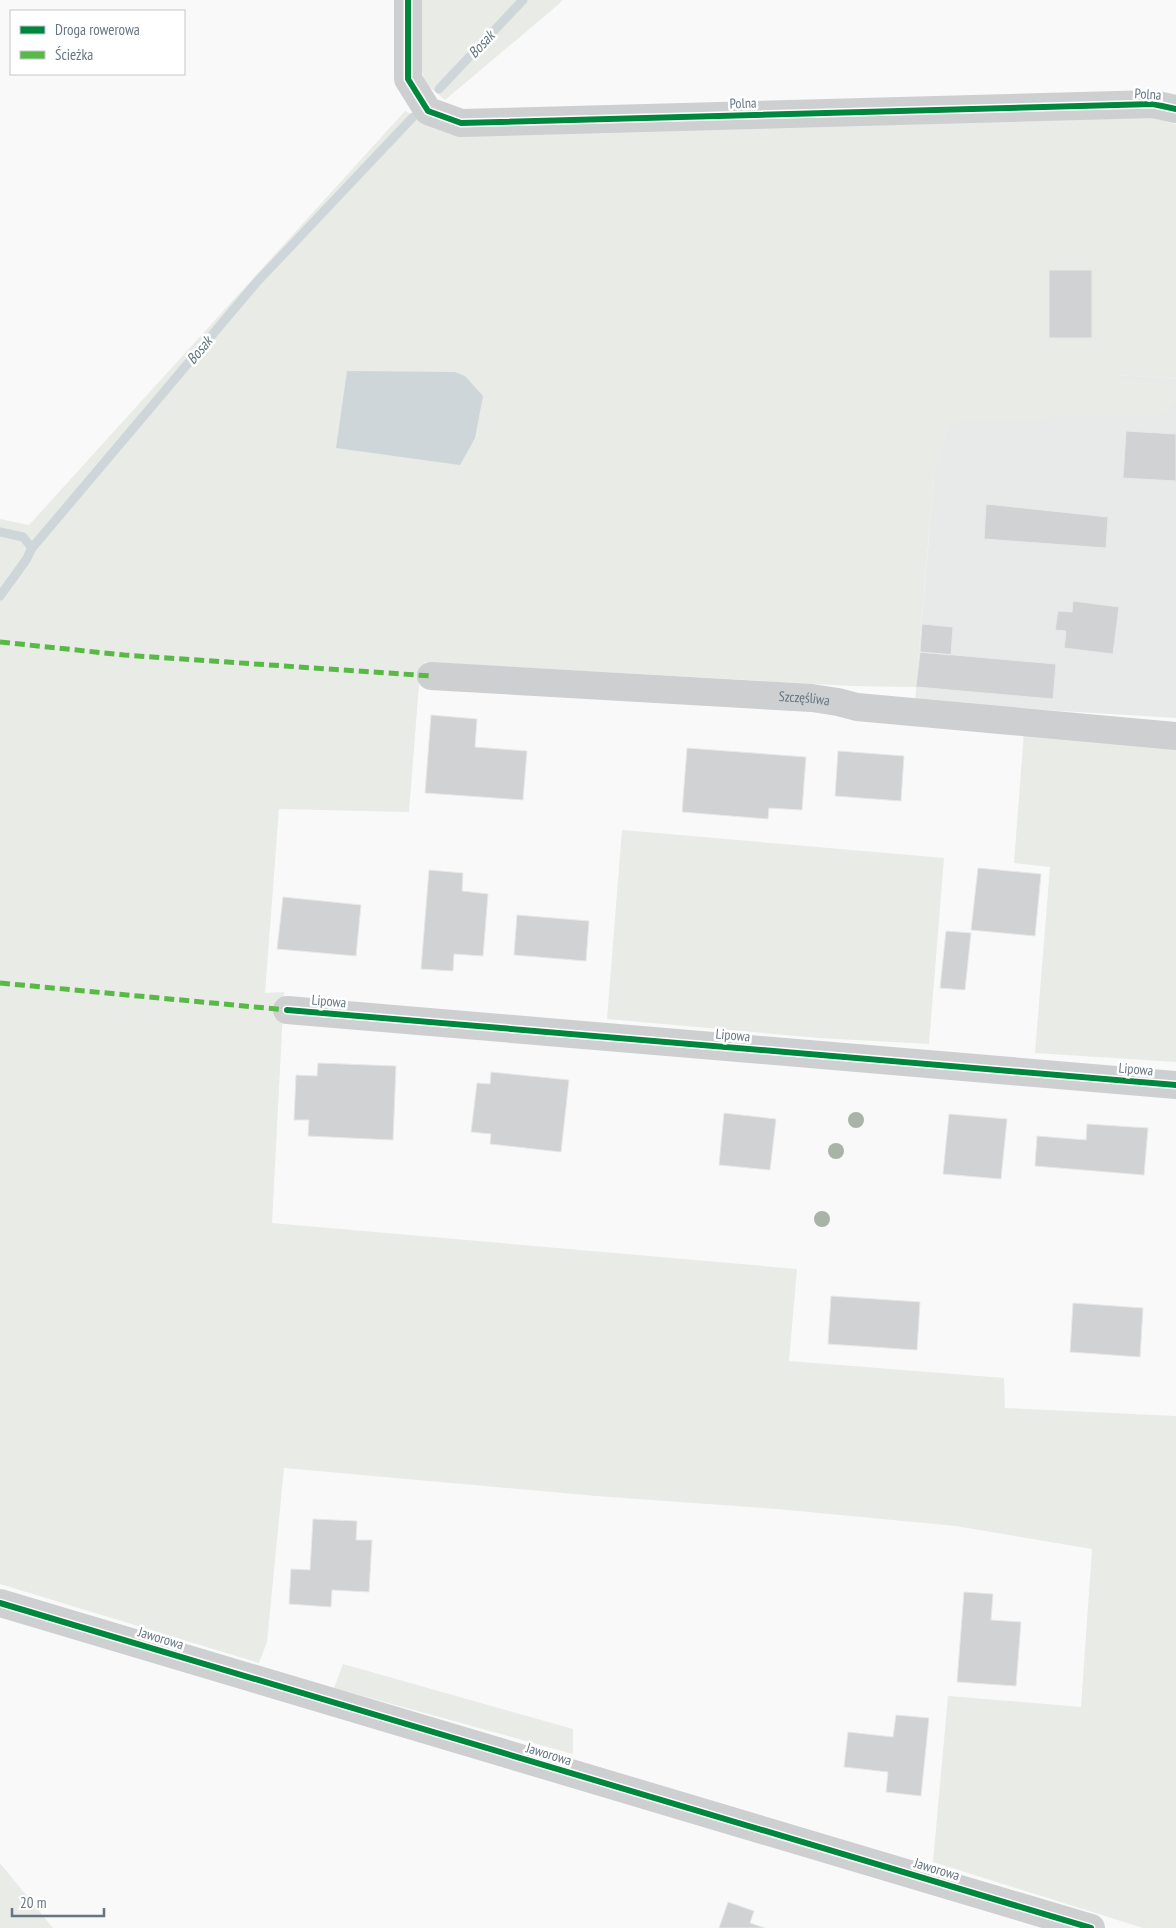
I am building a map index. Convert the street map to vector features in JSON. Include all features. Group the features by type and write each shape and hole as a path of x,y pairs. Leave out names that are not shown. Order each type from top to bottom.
{"street":[{"name":"Polna","path":"408,0 408,79 428,111 461,123 1153,104 1176,109"},
{"name":"Szczęśliwa","path":"431,676 812,698 857,707 1176,736"},
{"name":"Lipowa","path":"287,1010 1176,1085"},
{"name":"Jaworowa","path":"0,1603 1091,1928"}],"shaded area":[{"path":"416,0 562,0 445,100 427,85 417,60"},
{"path":"405,111 435,127 1146,116 1176,124 1176,379 1102,374 1176,385 1176,401 1164,415 1078,415 1027,420 968,420 949,428 934,477 916,687 851,686 425,662 419,685 409,812 279,809 265,993 284,992 272,1223 797,1269 789,1361 1004,1378 1005,1408 1176,1416 1176,1928 1143,1928 933,1862 948,1696 1081,1707 1092,1549 956,1526 777,1509 596,1496 284,1468 267,1642 259,1663 0,1584 0,519 29,525"},
{"path":"347,371 455,372 465,376 483,396 475,438 460,465 336,448"},
{"path":"943,372 1073,372 1176,379 1176,718 915,702"},
{"path":"1024,732 1176,748 1176,1062 1035,1053 1050,867 1014,863"},
{"path":"622,830 944,858 929,1044 819,1038 607,1019"},
{"path":"343,1664 573,1729 573,1754 334,1688"},
{"path":"0,1863 53,1928 0,1928"}],"building":[{"path":"1049,270 1092,270 1092,338 1049,338"},
{"path":"1126,431 1176,434 1176,481 1123,478"},
{"path":"986,504 1108,517 1106,548 984,539"},
{"path":"1073,601 1119,607 1113,654 1064,648 1066,631 1055,630 1058,611 1072,612"},
{"path":"922,624 953,627 951,655 920,652"},
{"path":"920,652 1056,664 1053,699 916,687"},
{"path":"431,715 477,719 475,747 527,751 523,800 425,793"},
{"path":"687,748 806,757 802,810 769,808 768,819 682,812"},
{"path":"838,751 904,756 901,801 835,796"},
{"path":"978,868 1041,874 1035,936 971,930"},
{"path":"429,870 463,873 462,891 488,894 483,956 454,954 453,971 421,969"},
{"path":"283,897 361,905 356,956 277,949"},
{"path":"517,915 589,921 586,961 514,955"},
{"path":"946,931 971,933 965,990 940,988"},
{"path":"318,1063 396,1066 393,1140 308,1136 309,1120 294,1120 296,1075 317,1076"},
{"path":"491,1072 569,1080 561,1152 490,1144 491,1134 471,1132 477,1083 490,1084"},
{"path":"724,1113 776,1119 770,1170 719,1165"},
{"path":"949,1114 1007,1119 1001,1179 943,1174"},
{"path":"1087,1124 1148,1128 1144,1175 1035,1166 1037,1136 1086,1140"},
{"path":"831,1296 920,1302 917,1350 828,1344"},
{"path":"1073,1303 1143,1308 1140,1357 1070,1352"},
{"path":"313,1519 357,1521 356,1540 372,1540 369,1592 332,1590 331,1607 289,1604 291,1569 310,1570"},
{"path":"964,1592 993,1594 991,1620 1021,1622 1016,1686 957,1682"},
{"path":"896,1715 929,1718 921,1796 886,1792 888,1772 844,1767 848,1732 893,1737"},
{"path":"728,1902 754,1911 750,1923 765,1928 719,1928"}],"waterway":[{"name":"Bosak","path":"439,89 523,0"},
{"name":"Bosak","path":"0,596 26,560 32,548 256,283 413,117"},
{"path":"0,532 23,537 32,548"}],"marked path":[{"path":"0,642 124,655 431,676"},
{"path":"0,983 287,1010"}],"cycle path":[{"path":"408,0 408,79 428,111 461,123 1153,104 1176,109"},
{"path":"287,1010 1176,1085"},
{"path":"0,1603 1091,1928"}]}
